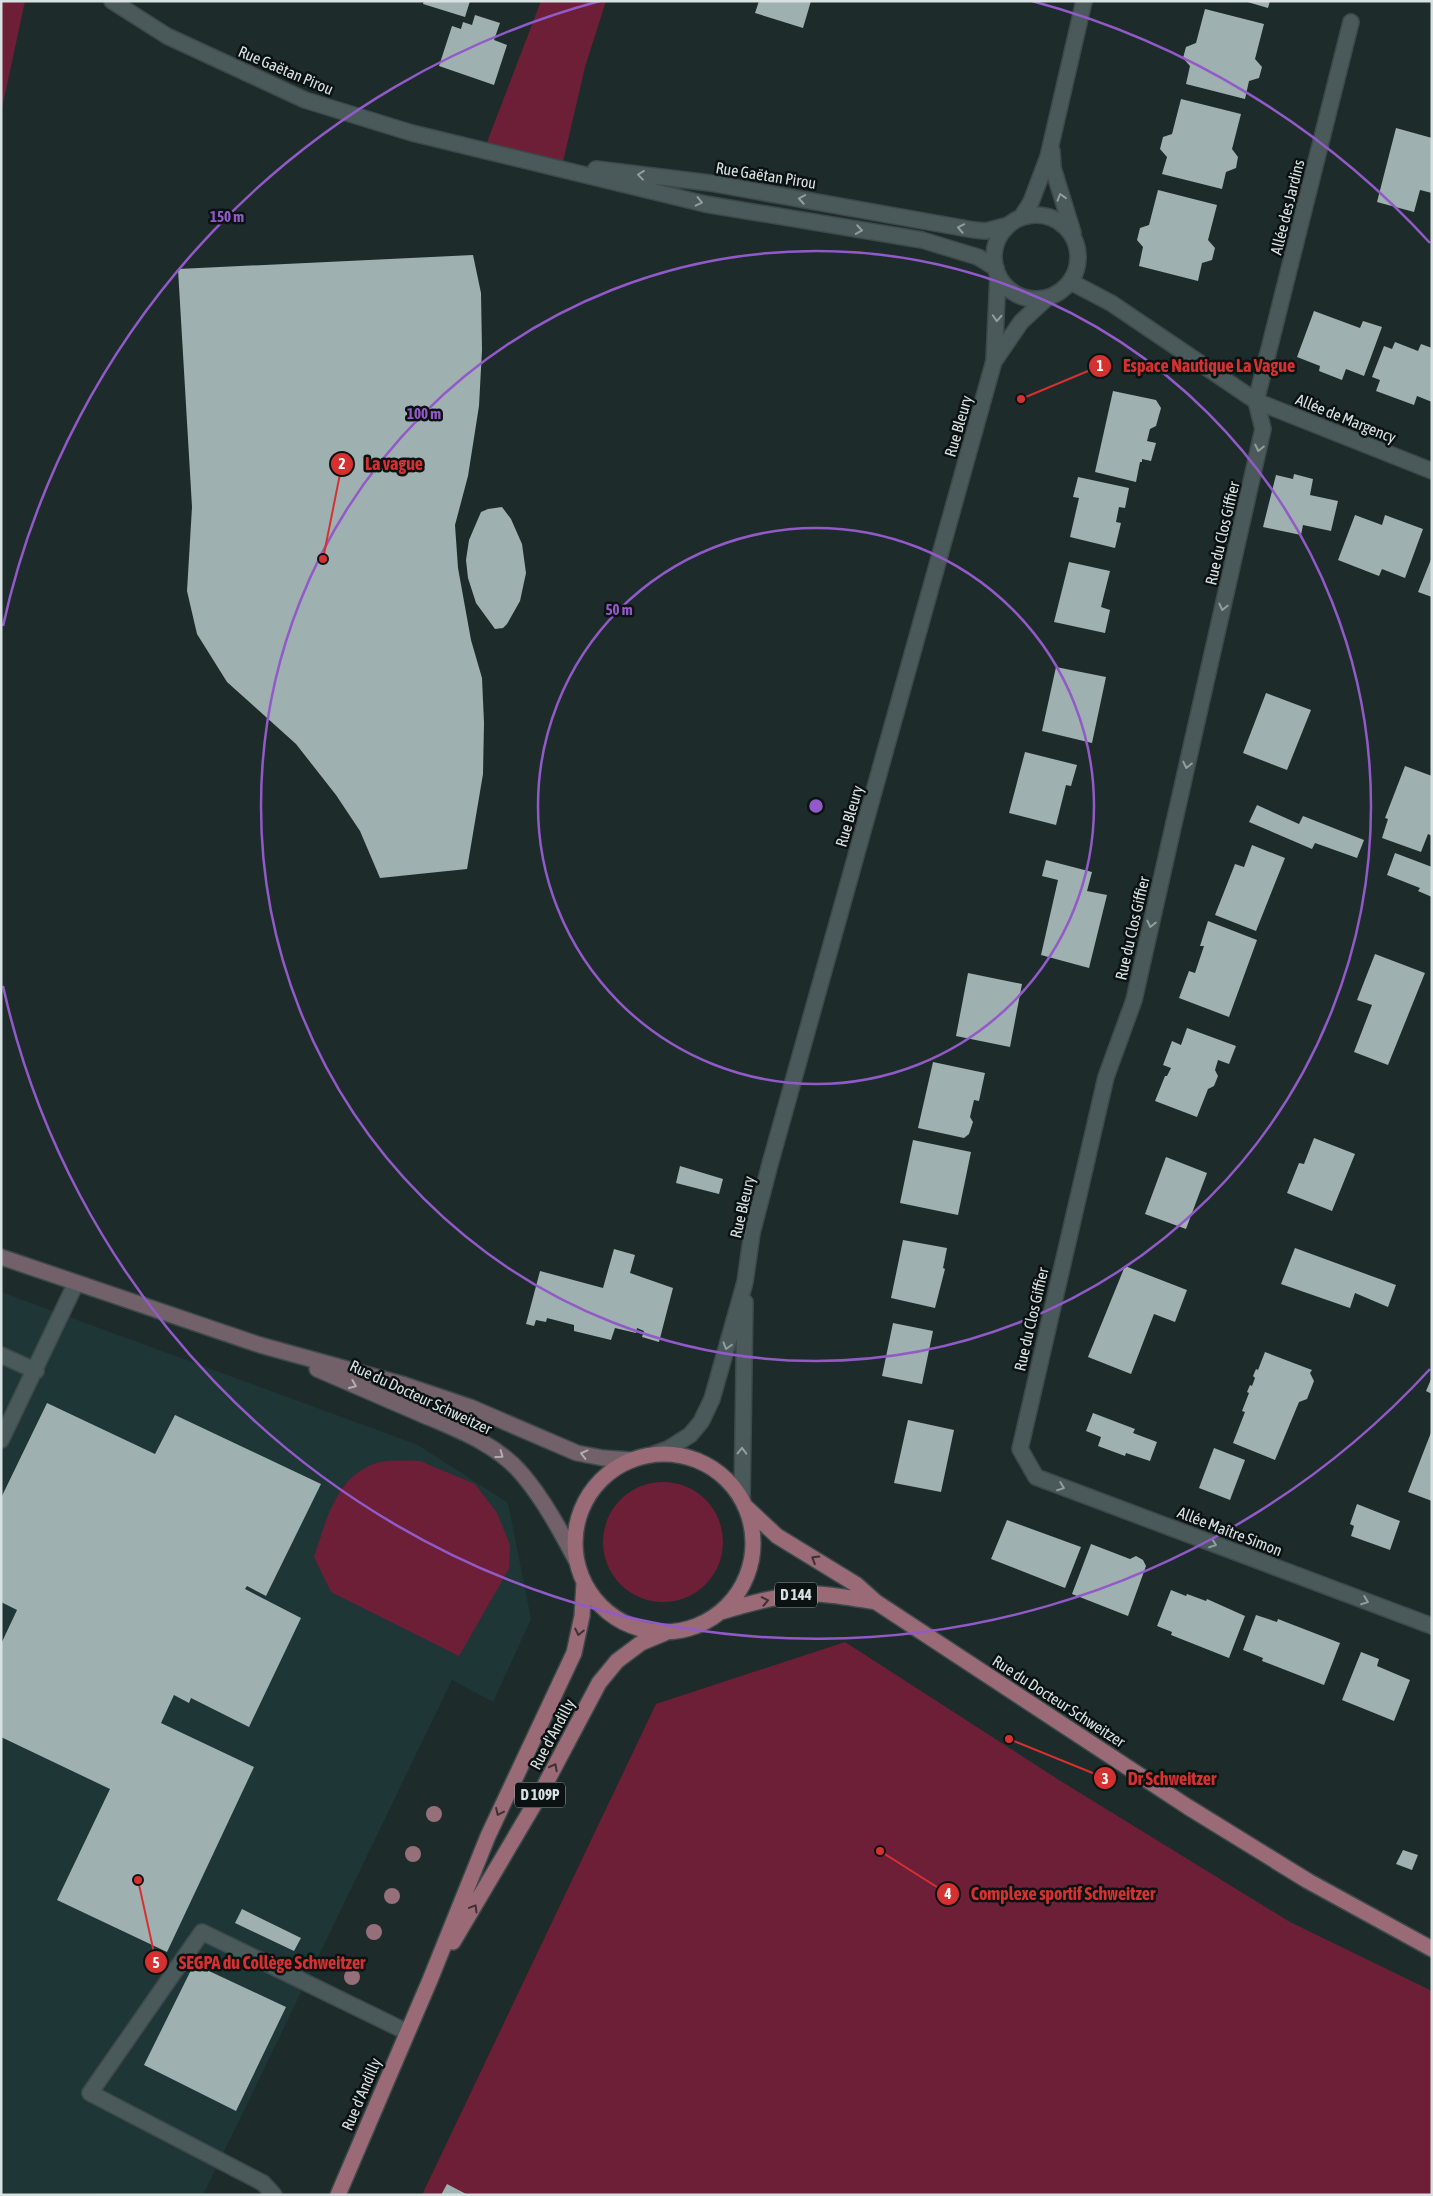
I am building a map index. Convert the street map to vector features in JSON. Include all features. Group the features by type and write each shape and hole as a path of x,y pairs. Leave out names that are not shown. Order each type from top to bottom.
{"main road":[{"name":"Rue du Docteur Schweitzer","path":"1,1257 260,1345 470,1407 577,1453 603,1458 632,1460"},
{"name":"Rue du Docteur Schweitzer","path":"260,1345 448,1426 484,1444 521,1473 553,1518 576,1560 584,1583 596,1600 611,1614 628,1624 648,1630 668,1631 694,1627 718,1614 745,1605 800,1594 818,1594 876,1602"},
{"name":"Rue du Docteur Schweitzer","path":"576,1560 575,1535 581,1510 594,1487 613,1470 632,1460 654,1454 676,1454 698,1460 718,1472 734,1488 744,1503 777,1536 857,1585 876,1602 1188,1807 1308,1881 1432,1950"},
{"name":"Rue du Docteur Schweitzer","path":"718,1614 732,1600 743,1584 750,1565 753,1545 751,1526 744,1503"},
{"name":"Rue d'Andilly","path":"338,2195 430,1980 488,1836 574,1653 582,1616 584,1583"},
{"name":"Rue d'Andilly","path":"430,1980 538,1798 599,1683 617,1661 641,1643 668,1631"}],"street":[{"name":"Rue Gaëtan Pirou","path":"112,1 166,36 305,100 412,133 704,204 922,240 978,257 997,271"},
{"path":"1052,140 1053,168 1077,243 1079,257 1077,270 1071,282 1062,291 1047,298 1026,298 1014,293 1004,285 997,271 995,248 1000,236 1015,221 1041,179 1052,140 1057,110 1084,1"},
{"name":"Allée des Jardins","path":"1256,401 1351,22"},
{"name":"Rue Gaëtan Pirou","path":"515,158 710,183 974,230 996,229 1015,221"},
{"path":"1015,221 1035,215 1049,217 1061,223 1077,243"},
{"name":"Rue Bleury","path":"654,1454 681,1442 706,1413 712,1399 745,1282 752,1233 770,1164 994,361 997,271"},
{"name":"Allée de Margency","path":"1071,282 1111,303 1256,401 1432,471"},
{"name":"Rue Bleury","path":"994,361 1021,322 1047,298"},
{"name":"Rue du Clos Giffier","path":"1024,1459 1020,1449 1058,1281 1106,1077 1134,1000 1263,429 1256,401"},
{"name":"Rue Bleury","path":"744,1503 745,1282"},
{"path":"1,1440 36,1371 76,1283"},
{"path":"1,1355 36,1371"},
{"name":"Allée Maître Simon","path":"1024,1459 1036,1477 1432,1626"},
{"path":"274,2195 263,2183 90,2092 202,1932 407,2032"}],"shaded area":[{"path":"1,1 25,1 1,113"},
{"path":"541,1 606,1 585,67 562,166 481,158"},
{"path":"1,1292 418,1445 508,1503 531,1619 493,1702 452,1680 203,2195 1,2193"},
{"path":"420,1461 475,1484 497,1513 510,1545 509,1569 459,1656 331,1592 314,1557 334,1503 341,1490 350,1480 361,1471 379,1462"},
{"path":"663,1482 675,1483 686,1487 696,1492 705,1500 713,1509 718,1519 722,1530 722,1554 718,1565 713,1575 705,1584 696,1592 686,1597 675,1601 663,1602 651,1601 640,1597 630,1592 621,1584 613,1575 608,1565 604,1554 603,1542 604,1530 608,1519 613,1509 621,1500 630,1492 640,1487 651,1483"},
{"path":"845,1642 1059,1780 1290,1922 1432,1991 1432,2195 422,2195 656,1704"}],"building":[{"path":"424,1 470,1 465,17 423,4"},
{"path":"759,1 811,1 803,28 755,13"},
{"path":"1244,1 1270,1 1268,8"},
{"path":"1205,9 1264,24 1255,59 1262,67 1259,78 1249,81 1245,99 1186,84 1190,66 1183,58 1186,47 1196,43"},
{"path":"475,15 500,23 494,40 507,45 494,85 439,66 452,26 461,29 463,22 472,25"},
{"path":"1181,99 1241,114 1232,149 1238,157 1236,168 1226,172 1222,189 1162,174 1167,157 1160,149 1163,137 1172,134"},
{"path":"1396,128 1432,138 1432,193 1420,190 1414,212 1377,202"},
{"path":"1158,190 1217,205 1208,240 1215,248 1212,260 1202,263 1198,281 1139,266 1143,247 1137,240 1140,228 1149,225"},
{"path":"473,255 481,293 482,350 479,406 468,476 455,525 458,568 471,640 482,678 484,723 483,774 467,869 380,878 360,831 336,795 296,744 227,682 197,634 187,591 192,507 178,269"},
{"path":"1314,311 1360,328 1363,321 1382,327 1364,376 1346,369 1342,380 1319,371 1320,366 1297,357"},
{"path":"1395,342 1418,351 1421,344 1432,348 1432,402 1417,396 1414,405 1376,391 1380,380 1372,377 1384,346 1392,349"},
{"path":"1113,391 1156,400 1161,408 1156,426 1150,429 1147,441 1156,443 1151,461 1142,459 1136,482 1095,472"},
{"path":"1294,474 1313,479 1310,495 1338,501 1331,531 1303,525 1301,535 1263,527 1276,475 1293,479"},
{"path":"1078,477 1129,488 1125,508 1119,507 1116,522 1121,523 1115,548 1070,537 1079,498 1073,497"},
{"path":"502,507 511,519 522,544 526,573 520,601 507,624 503,628 495,629 476,603 468,578 466,560 469,540 481,512"},
{"path":"1355,515 1382,525 1385,515 1423,529 1405,578 1382,569 1379,576 1338,560"},
{"path":"1432,557 1432,597 1418,592"},
{"path":"1069,562 1110,571 1101,607 1110,610 1105,633 1054,622"},
{"path":"1056,667 1106,677 1092,743 1042,731"},
{"path":"1266,693 1311,710 1287,770 1243,753"},
{"path":"1025,752 1077,765 1071,786 1066,785 1056,825 1009,813"},
{"path":"1405,766 1432,776 1432,836 1428,834 1421,852 1382,838 1388,819 1385,818"},
{"path":"1257,805 1299,824 1303,816 1364,840 1357,858 1315,843 1312,849 1249,822"},
{"path":"1252,845 1285,858 1256,931 1215,915 1235,864 1244,867"},
{"path":"1395,853 1432,867 1432,897 1418,891 1420,888 1387,875"},
{"path":"1046,860 1092,872 1087,891 1107,895 1089,968 1041,955 1058,880 1042,876"},
{"path":"1208,921 1257,940 1229,1017 1179,998 1189,971 1195,973 1204,946 1200,946"},
{"path":"1375,954 1425,973 1388,1065 1354,1052 1372,1005 1357,1000"},
{"path":"968,973 1022,984 1010,1047 956,1036"},
{"path":"1187,1028 1236,1046 1229,1064 1218,1060 1215,1070 1218,1076 1214,1086 1208,1089 1197,1117 1155,1101 1165,1076 1167,1076 1171,1068 1163,1065 1172,1041 1181,1045"},
{"path":"933,1062 985,1073 979,1101 974,1100 970,1117 973,1122 969,1134 964,1138 918,1128"},
{"path":"1314,1138 1355,1154 1332,1211 1287,1193 1299,1163 1304,1164"},
{"path":"913,1140 971,1152 958,1215 900,1203"},
{"path":"1166,1157 1207,1173 1186,1229 1145,1214"},
{"path":"680,1166 723,1179 719,1194 676,1183"},
{"path":"903,1240 947,1248 943,1268 945,1269 935,1308 891,1298"},
{"path":"1295,1248 1396,1285 1388,1307 1355,1293 1350,1308 1281,1284"},
{"path":"614,1249 635,1255 630,1273 673,1288 659,1342 642,1337 644,1331 637,1328 636,1333 615,1328 611,1340 574,1331 574,1325 547,1318 546,1322 536,1320 534,1326 526,1324 540,1271 603,1288"},
{"path":"1125,1266 1187,1290 1175,1322 1154,1314 1131,1374 1088,1357"},
{"path":"893,1323 933,1331 922,1384 882,1376"},
{"path":"1265,1352 1312,1370 1310,1373 1314,1381 1307,1399 1299,1402 1275,1460 1233,1443 1245,1412 1242,1411 1249,1393 1247,1392 1250,1385 1252,1386 1255,1378 1253,1376 1256,1369 1258,1370"},
{"path":"1432,1377 1432,1394 1426,1391"},
{"path":"47,1403 155,1454 175,1415 321,1484 266,1596 247,1586 245,1589 301,1618 249,1727 191,1698 189,1703 174,1695 161,1723 254,1767 167,1952 57,1900 110,1789 1,1737 1,1644 17,1610 1,1602 1,1498"},
{"path":"1093,1413 1135,1429 1133,1433 1157,1442 1150,1461 1126,1453 1125,1456 1098,1446 1101,1437 1086,1431"},
{"path":"908,1420 954,1430 941,1492 894,1483"},
{"path":"1432,1430 1432,1501 1408,1492"},
{"path":"1214,1448 1245,1460 1230,1500 1199,1488"},
{"path":"1357,1504 1400,1521 1390,1550 1351,1536 1354,1526 1350,1524"},
{"path":"1007,1520 1081,1547 1065,1588 991,1559"},
{"path":"1091,1544 1130,1559 1136,1556 1143,1560 1146,1566 1128,1616 1072,1594"},
{"path":"1171,1590 1206,1601 1207,1599 1245,1616 1229,1658 1171,1635 1172,1632 1157,1626"},
{"path":"1256,1615 1277,1622 1278,1619 1340,1643 1324,1685 1262,1661 1263,1658 1243,1650"},
{"path":"1361,1652 1379,1659 1377,1666 1410,1680 1394,1721 1342,1700"},
{"path":"1403,1850 1418,1855 1412,1870 1396,1864"},
{"path":"242,1909 301,1938 294,1951 235,1923"},
{"path":"194,1964 286,2007 236,2111 144,2065"},
{"path":"447,2184 468,2195 441,2195"}],"place":[{"name":"Espace Nautique La Vague","path":"1021,399"},
{"name":"La vague","path":"323,559"},
{"name":"Dr Schweitzer","path":"1009,1739"},
{"name":"Complexe sportif Schweitzer","path":"880,1851"},
{"name":"SEGPA du Collège Schweitzer","path":"138,1880"}]}
